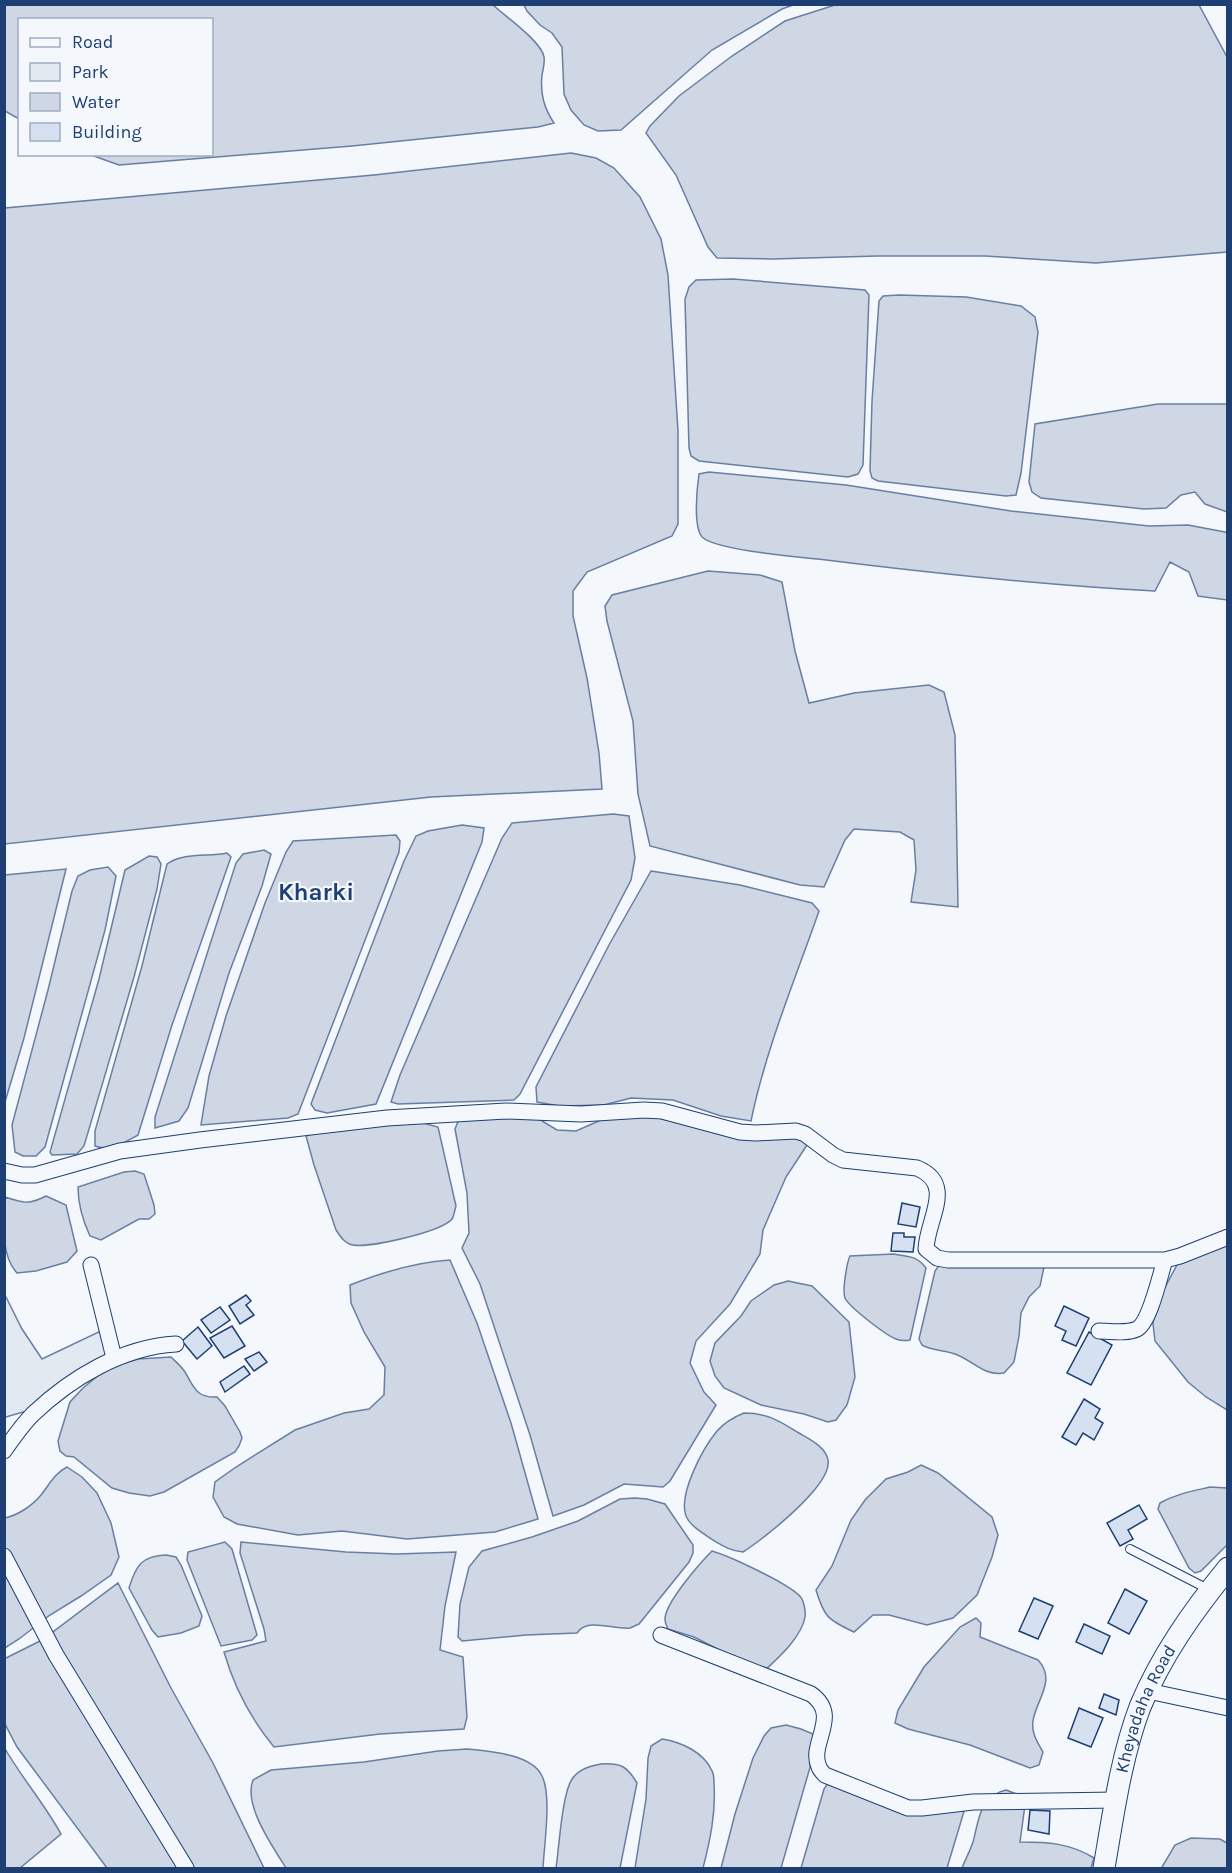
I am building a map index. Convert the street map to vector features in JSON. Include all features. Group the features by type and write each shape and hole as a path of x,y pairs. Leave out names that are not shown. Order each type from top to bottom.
{"main road":[{"name":"Kheyadaha Road","path":"1104,1869 1127,1752 1140,1708 1163,1660 1197,1605 1227,1568"}],"street":[{"path":"4,1171 35,1175 120,1151 387,1118 506,1111 581,1114 662,1111 740,1132 796,1131 805,1134 843,1160 917,1168 927,1172 934,1179 937,1200 926,1249 937,1258 948,1260 1165,1260 1227,1237"},
{"path":"1099,1331 1126,1332 1141,1325 1147,1315 1165,1260"},
{"path":"91,1264 114,1358"},
{"path":"4,1451 33,1414 75,1381 114,1358 155,1345 176,1344"},
{"path":"4,1556 56,1655 186,1869"},
{"path":"661,1635 811,1694 820,1700 823,1707 823,1723 818,1756 819,1767 825,1775 894,1803 908,1808 922,1808 973,1802 1117,1800"},
{"path":"1148,1691 1227,1708"}],"lane":[{"path":"1130,1549 1209,1590"}],"green space":[{"path":"4,1293 22,1329 42,1359 107,1328 114,1358 37,1408 6,1417 4,1415"}],"water":[{"path":"838,4 1199,5 1227,57 1227,252 1096,263 985,256 717,258 708,247 676,175 646,133 679,96 732,56 785,21"},
{"path":"4,5 493,5 530,37 542,51 544,59 542,95 554,123 538,127 352,146 119,165 94,156 213,156 213,18 18,18 18,118 5,111"},
{"path":"524,5 793,5 782,9 712,50 621,130 598,131 584,125 571,110 564,94 562,47 552,33 540,25"},
{"path":"571,153 596,158 614,168 640,197 661,239 668,275 678,431 678,524 672,536 587,572 573,591 573,616 587,678 599,753 602,789 431,797 5,844 5,208 374,175"},
{"path":"733,279 865,290 869,295 863,465 858,474 848,477 699,461 691,456 685,299 689,287 696,280"},
{"path":"883,296 966,297 1021,306 1035,317 1038,332 1021,473 1016,495 1006,496 878,481 872,478 870,471 872,401 879,301"},
{"path":"1158,404 1227,404 1227,512 1205,504 1195,492 1181,495 1166,508 1144,509 1041,498 1032,492 1029,482 1035,424"},
{"path":"709,472 846,485 1011,511 1149,526 1188,525 1225,532 1228,533 1227,600 1198,596 1189,572 1170,562 1155,591 944,574 775,555 723,546 702,537 697,524 699,474"},
{"path":"708,571 760,575 782,582 795,651 809,703 854,693 929,685 944,692 955,735 958,907 911,902 916,870 914,840 900,832 854,829 845,840 824,887 800,885 650,846 638,794 633,721 605,606 612,595"},
{"path":"613,814 629,816 635,858 631,880 520,1094 514,1100 398,1104 391,1102 400,1075 502,838 512,823"},
{"path":"462,825 484,828 482,842 376,1104 327,1113 315,1110 311,1104 404,861 416,836 428,831"},
{"path":"396,835 400,841 399,852 298,1114 288,1118 201,1125 209,1076 226,1016 265,903 286,852 293,841"},
{"path":"264,850 271,854 262,886 229,973 188,1108 179,1121 155,1128 155,1117 236,863 243,854"},
{"path":"227,853 231,857 172,1025 138,1135 112,1147 95,1146 95,1131 142,966 167,864 188,856"},
{"path":"149,856 157,857 161,864 157,889 134,977 84,1146 77,1154 52,1155 50,1152 99,979 125,870"},
{"path":"108,867 116,876 105,930 45,1147 36,1156 23,1156 15,1152 12,1125 72,891 78,876 90,870"},
{"path":"66,869 24,1038 5,1102 5,875"},
{"path":"651,871 740,885 812,903 819,911 773,1041 751,1121 721,1116 673,1100 631,1098 604,1105 559,1106 537,1102 536,1087 609,945"},
{"path":"646,1115 687,1125 798,1136 807,1145 786,1177 763,1230 760,1254 730,1304 696,1341 690,1363 704,1392 716,1405 670,1481 663,1487 624,1484 584,1505 553,1516 530,1435 480,1284 462,1248 469,1233 467,1193 455,1129 459,1119 534,1116 557,1130 576,1131 601,1120"},
{"path":"412,1120 438,1127 456,1206 453,1218 434,1229 405,1238 374,1244 353,1245 348,1243 336,1230 306,1136 319,1131"},
{"path":"135,1171 144,1174 155,1214 149,1219 139,1219 101,1240 90,1236 81,1212 78,1187 124,1172"},
{"path":"46,1196 66,1205 77,1251 67,1262 36,1271 17,1273 5,1247 5,1197 26,1202"},
{"path":"1227,1242 1227,1410 1188,1382 1155,1341 1153,1324 1155,1306 1178,1263"},
{"path":"894,1254 915,1259 926,1268 910,1340 891,1337 853,1308 844,1294 850,1256"},
{"path":"450,1260 477,1323 511,1423 538,1519 495,1532 407,1539 342,1531 298,1535 237,1524 224,1517 213,1497 215,1482 295,1430 344,1413 369,1409 384,1395 385,1367 364,1332 351,1303 350,1285 399,1268"},
{"path":"940,1264 1044,1267 1040,1286 1029,1297 1021,1313 1014,1362 1004,1373 984,1370 955,1354 922,1345 919,1339 935,1271"},
{"path":"788,1281 812,1286 849,1322 855,1377 847,1405 836,1420 828,1422 804,1414 761,1405 724,1388 715,1376 710,1361 715,1343 741,1316 751,1301 774,1285"},
{"path":"171,1357 196,1390 204,1396 217,1397 225,1406 242,1438 235,1452 164,1492 150,1496 112,1488 74,1457 66,1456 60,1451 58,1441 70,1402 83,1388 100,1374 118,1365 138,1359"},
{"path":"744,1413 773,1418 816,1444 827,1455 828,1460 827,1471 808,1497 780,1524 743,1552 724,1546 698,1530 688,1520 684,1507 693,1472 705,1448 720,1428 729,1420"},
{"path":"921,1465 938,1473 992,1517 998,1535 977,1595 953,1618 927,1625 889,1615 873,1615 854,1632 828,1617 816,1590 832,1566 851,1520 865,1500 886,1479"},
{"path":"67,1467 82,1477 97,1493 111,1523 119,1557 111,1575 5,1648 5,1518 33,1503 56,1476"},
{"path":"1210,1487 1227,1488 1227,1545 1201,1571 1195,1573 1189,1568 1158,1509 1160,1503 1172,1497"},
{"path":"635,1498 665,1504 693,1545 693,1553 689,1562 639,1624 630,1628 594,1625 582,1628 577,1633 462,1641 458,1637 460,1604 469,1567 482,1551 578,1521 620,1499"},
{"path":"225,1542 232,1549 257,1635 252,1640 221,1646 187,1560 188,1552"},
{"path":"241,1542 346,1552 397,1554 456,1552 445,1606 440,1650 463,1657 467,1717 464,1729 380,1734 274,1747 244,1702 224,1652 266,1641 240,1553"},
{"path":"712,1551 775,1579 797,1593 803,1601 805,1615 803,1625 788,1647 763,1672 694,1637 668,1629 665,1619 671,1603 684,1583"},
{"path":"166,1555 176,1557 181,1565 202,1616 199,1626 181,1633 158,1637 129,1588 134,1573 141,1563 151,1557"},
{"path":"118,1583 171,1688 213,1763 264,1868 107,1868 17,1747 5,1724 4,1659 42,1640"},
{"path":"976,1618 981,1623 980,1637 1038,1660 1046,1675 1046,1683 1033,1725 1035,1738 1043,1752 1039,1765 1030,1768 970,1745 908,1729 895,1723 898,1710 924,1667 960,1627"},
{"path":"786,1725 813,1734 815,1750 781,1868 721,1868 753,1758 764,1736 771,1728"},
{"path":"662,1739 684,1745 698,1753 713,1774 713,1816 703,1868 635,1868 646,1799 648,1758 651,1746"},
{"path":"4,1747 61,1834 20,1868 5,1868"},
{"path":"467,1749 519,1758 537,1769 542,1776 547,1795 543,1868 286,1868 267,1838 252,1801 253,1780 271,1770 364,1762"},
{"path":"601,1764 623,1767 637,1783 620,1868 556,1868 563,1808 572,1779 581,1770"},
{"path":"841,1773 885,1807 965,1808 947,1868 801,1868 824,1789 832,1777"},
{"path":"1006,1790 1019,1795 1025,1805 1020,1842 1049,1843 1076,1849 1094,1858 1091,1868 962,1868 985,1803 997,1793"},
{"path":"1191,1838 1220,1839 1227,1843 1227,1868 1162,1867 1175,1845"}],"building":[{"path":"902,1203 920,1207 916,1227 898,1224"},
{"path":"893,1233 904,1233 904,1237 915,1237 913,1252 891,1251"},
{"path":"246,1295 251,1301 246,1305 254,1315 240,1324 229,1306"},
{"path":"1064,1306 1089,1318 1076,1346 1062,1340 1066,1331 1055,1326"},
{"path":"220,1307 230,1320 211,1333 201,1320"},
{"path":"232,1326 245,1346 224,1358 210,1338"},
{"path":"198,1327 212,1346 197,1359 182,1341"},
{"path":"1089,1332 1112,1345 1091,1385 1067,1373"},
{"path":"259,1352 267,1362 254,1371 245,1359"},
{"path":"244,1366 250,1374 225,1392 220,1382"},
{"path":"1084,1399 1100,1409 1095,1418 1103,1423 1094,1440 1083,1433 1076,1445 1062,1437"},
{"path":"1139,1505 1147,1519 1128,1530 1133,1539 1120,1546 1107,1523"},
{"path":"1125,1589 1147,1601 1129,1634 1108,1623"},
{"path":"1034,1598 1053,1606 1038,1639 1019,1631"},
{"path":"1084,1624 1110,1636 1102,1654 1076,1642"},
{"path":"1104,1694 1119,1700 1116,1715 1099,1708"},
{"path":"1079,1708 1103,1718 1091,1747 1068,1738"},
{"path":"1030,1810 1050,1811 1049,1834 1028,1830"}],"district":[{"name":"Kharki","path":"316,892"}]}
